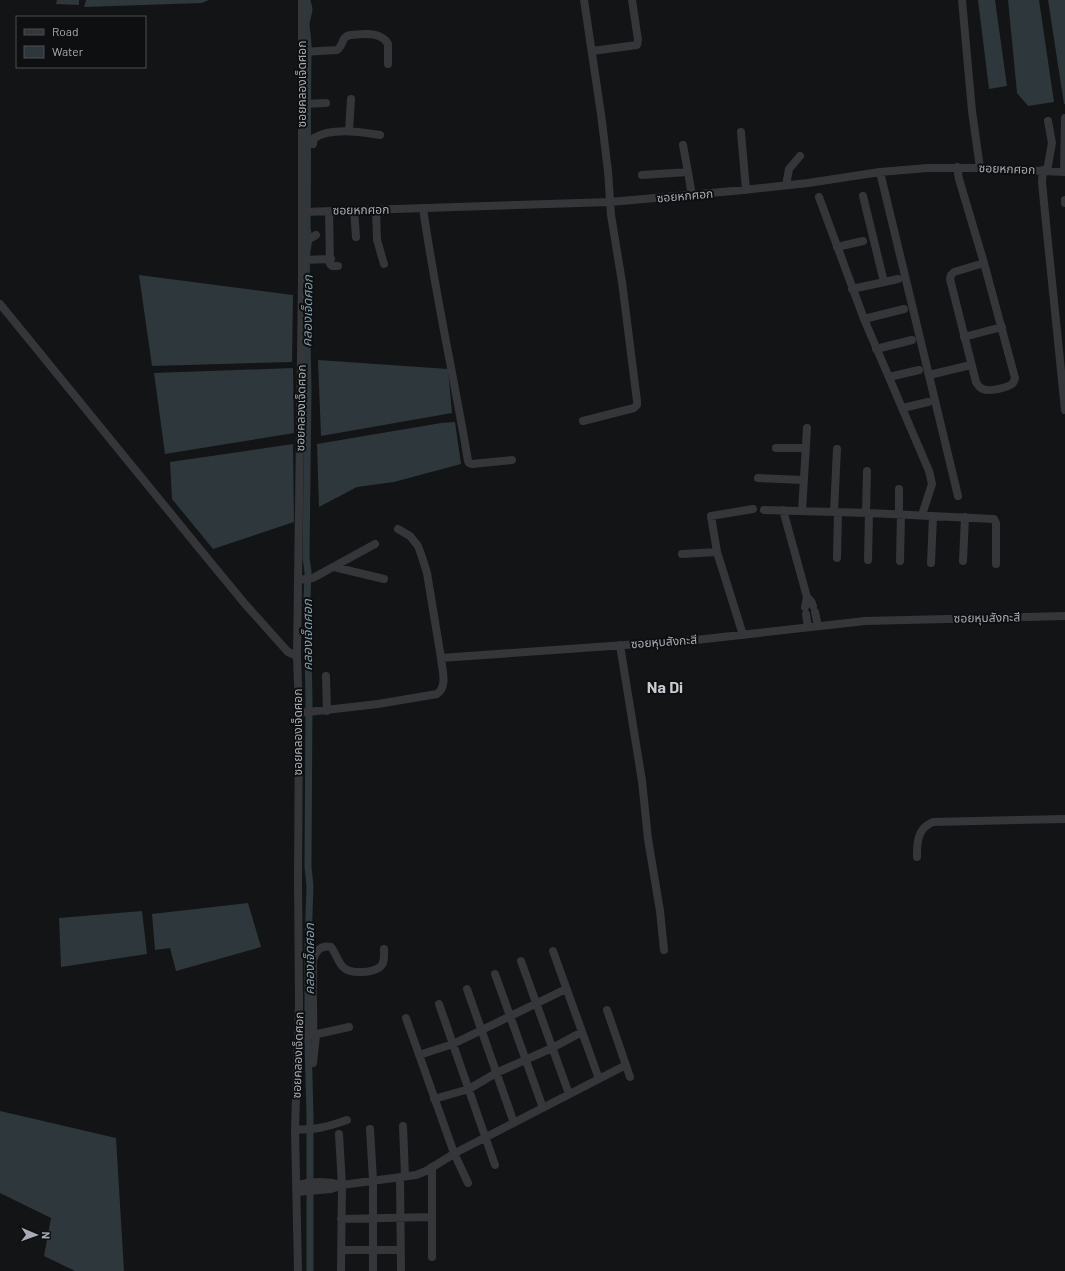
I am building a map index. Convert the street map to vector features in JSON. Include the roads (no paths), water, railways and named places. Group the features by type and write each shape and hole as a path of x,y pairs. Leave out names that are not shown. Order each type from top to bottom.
{"street":[{"name":"ซอยคลองเจ็ดศอก","path":"298,1271 300,1188 298,1129 308,1036 299,954 298,818 304,713 297,656 303,580 307,260 309,238 303,212 306,144 303,104 304,52 302,0"},
{"path":"583,421 629,410 637,405 622,282 610,208 608,171 584,0"},
{"path":"592,51 637,44 638,40 632,0"},
{"path":"962,0 972,111 980,168"},
{"path":"304,52 337,50 339,49 343,38 350,34 377,35 382,37 388,44 388,64"},
{"path":"349,131 351,99"},
{"path":"303,104 326,102"},
{"path":"1064,172 1065,118"},
{"path":"1048,121 1052,143 1044,174 1065,410"},
{"path":"306,144 314,144 314,138 318,135 349,131 380,135"},
{"path":"741,132 746,190"},
{"path":"683,145 692,196"},
{"path":"786,185 789,169 800,156"},
{"name":"ซอยหกศอก","path":"303,212 330,217 376,216 423,208 610,208 692,196 786,185 881,178 927,168 958,173 980,168 1044,174 1064,172"},
{"path":"642,175 688,172"},
{"path":"958,173 984,262 1015,378 1014,382 1009,385 993,390 982,389 976,382 950,279 954,272 984,262"},
{"path":"881,178 958,496"},
{"path":"863,196 884,282"},
{"path":"820,197 852,290 929,471 931,478 930,489 922,515"},
{"path":"423,208 436,291 468,461 472,464 512,460"},
{"path":"354,216 356,237"},
{"path":"376,216 378,240 384,264"},
{"path":"330,217 330,264 332,266 338,266"},
{"path":"837,247 863,241"},
{"path":"307,260 330,259"},
{"path":"852,290 898,279"},
{"path":"0,304 245,604 288,652 297,656"},
{"path":"864,319 904,309"},
{"path":"964,337 1002,327"},
{"path":"876,348 912,340"},
{"path":"928,375 971,365"},
{"path":"889,377 919,370"},
{"path":"903,408 928,402"},
{"path":"802,511 806,428"},
{"path":"776,448 806,448"},
{"path":"837,448 837,558"},
{"path":"867,471 868,560"},
{"path":"758,478 804,480"},
{"path":"899,489 900,561"},
{"path":"743,635 717,552 711,516 753,509"},
{"path":"764,510 991,518 996,520 996,564"},
{"path":"783,510 807,597 809,610 808,627"},
{"path":"931,562 933,516"},
{"path":"963,561 965,517"},
{"path":"304,713 378,704 437,694 443,688 444,682 441,658 427,573 418,546 410,536 398,529"},
{"path":"303,580 334,567 375,544"},
{"path":"682,554 717,552"},
{"path":"334,567 384,579"},
{"path":"809,610 818,626"},
{"name":"ซอยหุบสังกะสี","path":"441,658 621,649 808,627 887,620 1065,616"},
{"path":"621,649 642,781 648,839 660,911 664,950"},
{"path":"326,676 327,710"},
{"path":"917,857 918,838 925,827 933,822 1065,819"},
{"path":"299,954 313,954 318,949 327,946 331,947 344,968 359,973 374,970 380,967 384,961 384,949"},
{"path":"552,951 599,1079"},
{"path":"313,954 308,1036 313,1063"},
{"path":"521,961 569,1094"},
{"path":"495,974 543,1108"},
{"path":"467,989 514,1123"},
{"path":"419,1055 453,1044 566,989"},
{"path":"439,1004 495,1165"},
{"path":"607,1010 630,1076"},
{"path":"406,1018 454,1154 468,1183"},
{"path":"308,1036 349,1027"},
{"path":"434,1099 469,1089 496,1073 552,1048 582,1032"},
{"path":"300,1188 331,1182 342,1185 416,1175 432,1168 486,1137 626,1065"},
{"path":"298,1129 320,1128 346,1120"},
{"path":"401,1271 403,1126"},
{"path":"370,1129 373,1180 373,1271"},
{"path":"338,1134 342,1185 341,1271"},
{"path":"432,1168 432,1257"},
{"path":"341,1219 432,1217"},
{"path":"341,1250 401,1250"}],"water":[{"path":"57,0 79,0 79,5 56,4"},
{"path":"86,0 209,0 202,3 84,7"},
{"path":"978,0 995,0 1007,86 989,89"},
{"path":"1008,0 1039,0 1054,102 1028,106 1017,93"},
{"path":"1048,0 1065,0 1065,104 1064,104"},
{"path":"139,275 293,295 292,362 152,366"},
{"path":"318,360 448,369 452,413 321,436"},
{"path":"293,368 294,433 165,454 154,373"},
{"path":"455,422 461,464 394,482 357,487 319,507 317,444 441,423"},
{"path":"293,444 294,522 213,549 172,499 170,462"},
{"path":"248,903 261,947 176,971 170,948 155,950 152,914"},
{"path":"142,911 147,954 61,967 59,918"},
{"path":"0,1111 116,1138 124,1271 75,1271 44,1256 51,1218 0,1193"}],"waterway":[{"name":"คลองเจ็ดศอก","path":"307,0 309,9 306,21 308,49 307,228 309,239 306,281 308,390 306,557 308,572 307,599 309,701 308,867 310,886 308,944 308,1042 310,1115 310,1271"}],"district":[{"name":"Na Di","path":"665,687"}]}
